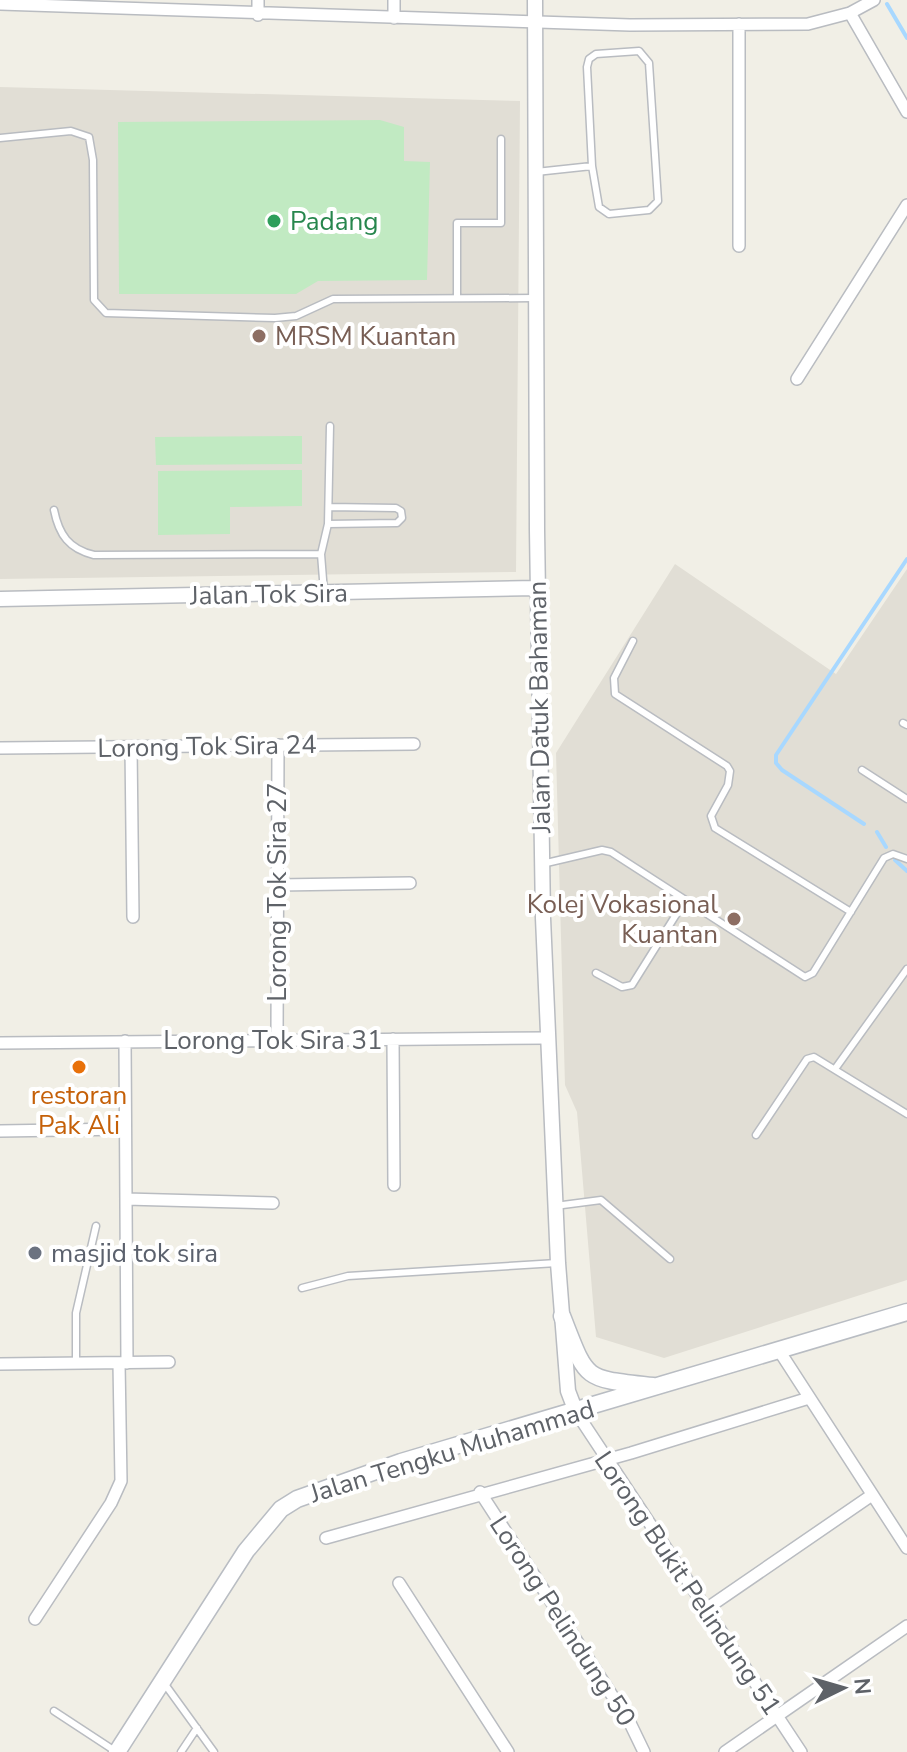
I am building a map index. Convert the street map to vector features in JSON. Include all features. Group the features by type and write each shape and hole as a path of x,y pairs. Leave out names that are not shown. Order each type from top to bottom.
{"main road":[{"name":"Jalan Tengku Muhammad","path":"116,1752 246,1551 281,1509 297,1499 401,1462 907,1312"},
{"path":"562,1316 575,1354 586,1372 601,1380 662,1387"}],"street":[{"path":"258,0 258,15"},
{"path":"394,0 394,18"},
{"name":"Jalan Datuk Bahaman","path":"535,0 537,588 547,1038 562,1316 568,1391 576,1412"},
{"path":"0,4 23,2 258,15 535,22 808,24 850,13 874,0"},
{"path":"850,13 907,112"},
{"path":"739,24 739,246"},
{"path":"797,379 907,205"},
{"name":"Jalan Tok Sira","path":"0,599 537,588"},
{"name":"Lorong Tok Sira 24","path":"0,748 414,744"},
{"name":"Lorong Tok Sira 27","path":"277,1039 278,745"},
{"path":"131,747 133,917"},
{"path":"278,885 410,883"},
{"name":"Lorong Tok Sira 31","path":"0,1043 547,1038"},
{"path":"393,1039 394,1185"},
{"path":"35,1619 111,1503 121,1481 126,1199 125,1041"},
{"path":"0,1131 125,1129"},
{"path":"126,1199 273,1203"},
{"path":"780,1352 907,1548"},
{"path":"0,1364 169,1362"},
{"path":"326,1538 809,1398"},
{"name":"Lorong Bukit Pelindung 51","path":"576,1412 801,1752"},
{"name":"Lorong Pelindung 50","path":"480,1492 630,1723 644,1752"},
{"path":"706,1609 872,1495"},
{"path":"399,1583 508,1752"},
{"path":"725,1752 907,1626"}],"lane":[{"path":"639,51 649,63 658,201 655,207 603,212 592,166 589,59 596,54 639,51"},
{"path":"0,138 71,131 89,137 93,160 94,300 106,313 275,318 296,316 333,299 535,298"},
{"path":"457,298 457,223 501,223 501,139"},
{"path":"535,173 592,166"},
{"path":"324,592 321,554 328,524 330,426"},
{"path":"328,524 397,523 402,514 396,508 329,507"},
{"path":"54,510 63,538 73,548 94,555 321,554"},
{"path":"633,641 614,678 615,694 727,766 730,771 728,785 711,816 715,828 851,912"},
{"path":"862,770 907,799"},
{"path":"542,864 602,850 611,852 684,902 805,977 813,973 884,858 893,854 907,859"},
{"path":"596,973 622,987 632,985 684,902"},
{"path":"835,1069 907,969"},
{"path":"756,1135 807,1059 814,1057 907,1114"},
{"path":"555,1206 601,1200 670,1259"},
{"path":"76,1363 76,1313 96,1226"},
{"path":"302,1288 348,1276 558,1263"},
{"path":"162,1680 214,1752"},
{"path":"54,1711 116,1752"},
{"path":"181,1752 197,1728"}],"shaded area":[{"name":"MRSM Kuantan","path":"0,87 520,101 516,572 0,579"},
{"name":"Kolej Vokasional Kuantan","path":"675,564 836,674 907,569 907,1280 664,1358 596,1337 577,1112 565,1085 556,753"}],"green space":[{"name":"Padang","path":"380,120 404,127 404,161 430,162 427,280 318,281 296,294 119,294 118,122"},
{"path":"302,436 302,464 156,465 155,437"},
{"path":"302,470 302,506 230,507 230,534 158,535 158,471"}],"waterway":[{"path":"887,4 907,38"},
{"path":"864,824 782,770 776,763 776,755 907,559"},
{"path":"877,832 886,847"},
{"path":"895,860 907,871"}],"place":[{"name":"Padang","path":"274,221"},
{"name":"MRSM Kuantan","path":"259,336"},
{"name":"Kolej Vokasional Kuantan","path":"734,919"},
{"name":"restoran Pak Ali","path":"79,1067"},
{"name":"masjid tok sira","path":"35,1253"}]}
